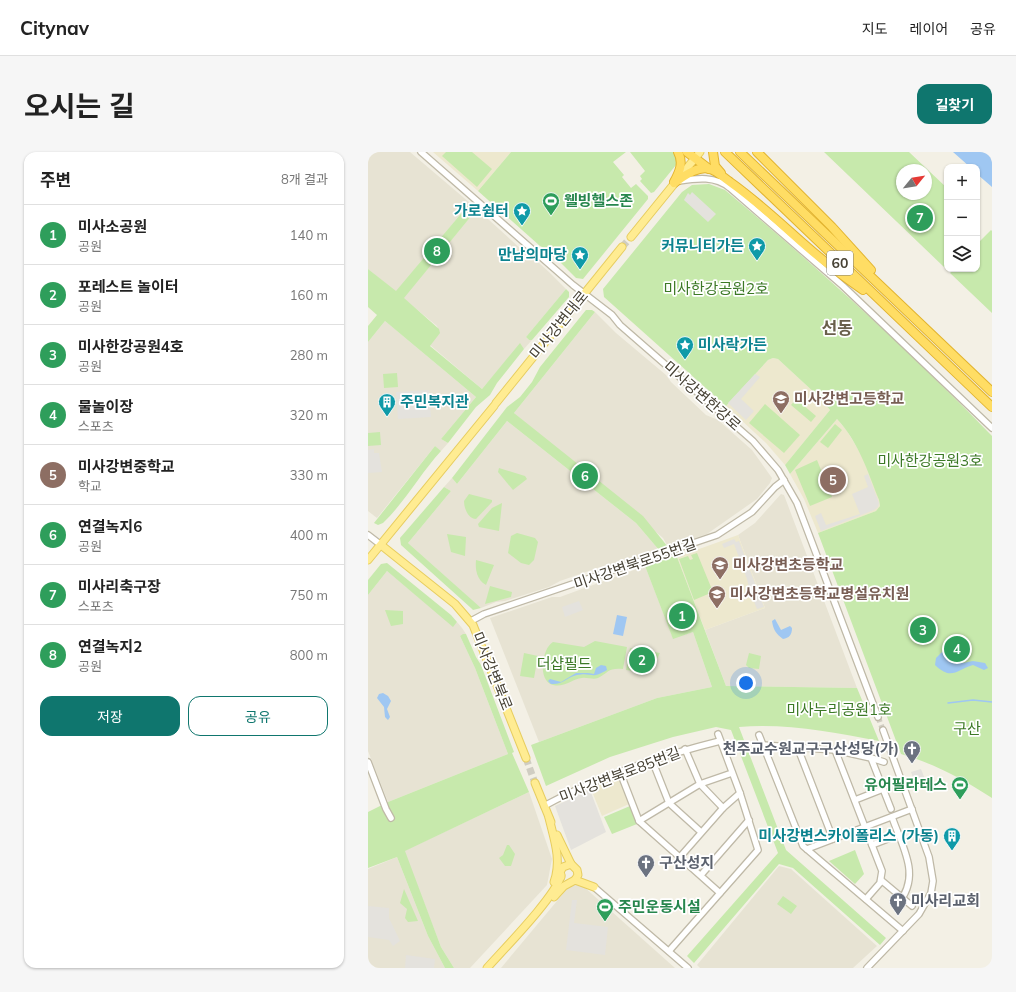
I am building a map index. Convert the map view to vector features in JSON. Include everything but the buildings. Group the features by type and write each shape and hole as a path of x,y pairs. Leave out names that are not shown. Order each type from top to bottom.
{"highway":[{"path":"675,182 680,172 681,158 678,152"},
{"path":"687,152 698,155 709,168 748,195"},
{"path":"713,152 713,160 718,171 776,217 805,246 891,311"},
{"name":"60","path":"740,152 992,392"},
{"name":"60","path":"726,153 992,407"},
{"path":"758,154 832,227 900,304"},
{"path":"675,182 692,172 709,168"},
{"path":"961,362 992,389"},
{"path":"954,372 992,411"}],"main road":[{"path":"631,237 698,155"},
{"name":"미사강변대로","path":"368,560 622,247"},
{"name":"미사강변북로","path":"380,545 455,604 476,630 526,758"},
{"path":"535,783 548,818 557,852 557,870 554,883 536,913"},
{"path":"548,818 571,864 594,886"},
{"path":"487,968 536,913 555,888 563,867 556,834"},
{"path":"563,867 571,864"},
{"path":"536,913 578,875 577,870"},
{"path":"561,875 564,880 594,886"}],"street":[{"name":"미사강변한강로","path":"421,152 585,294 612,315 620,325 753,441 769,458 794,496 878,717"},
{"path":"675,182 711,179 721,182 730,188 843,286 992,428"},
{"name":"미사강변북로55번길","path":"470,622 484,614 717,535 752,512 775,487 784,480"},
{"name":"미사강변북로","path":"368,535 380,545"},
{"path":"868,968 903,932 926,903 931,893 932,881 929,857 883,730"},
{"path":"669,951 758,850 740,793 718,734"},
{"path":"759,735 803,846 903,932"},
{"name":"미사강변북로85번길","path":"544,806 620,772 652,760 685,749 720,741"},
{"path":"764,745 798,746 835,750 884,762"},
{"path":"798,746 833,839"},
{"path":"685,749 700,784 723,808"},
{"path":"835,750 882,871 881,880 866,899"},
{"path":"871,758 891,809"},
{"path":"652,760 669,803 701,832"},
{"path":"368,762 386,809 391,818"},
{"path":"620,772 640,821 720,893"},
{"path":"640,821 700,784 732,772"},
{"path":"855,800 883,789"},
{"path":"680,857 723,808 740,793"},
{"path":"807,849 912,809"},
{"path":"892,817 911,871 910,882 903,898 897,905"},
{"path":"701,875 749,820"},
{"path":"872,845 898,835"},
{"path":"881,880 912,906"},
{"path":"594,886 688,968"}],"shaded area":[{"path":"368,152 410,152 470,203 396,292 368,269"},
{"path":"433,152 511,152 478,191"},
{"path":"692,192 716,214 708,222 684,200 688,193 690,195"},
{"path":"477,209 522,250 528,253 566,289 526,337 529,340 532,340 524,349 520,344 482,389 430,345 439,333 437,326 403,298"},
{"path":"595,312 616,333 666,375 671,382 706,415 718,420 752,450 772,478 770,483 757,499 707,534 668,547 663,538 514,413"},
{"path":"385,321 476,397 441,439 448,443 441,451 435,446 377,518 368,511 368,342"},
{"name":"미사강변고등학교","path":"773,358 778,359 818,396 830,410 785,465 766,443 726,406 768,360"},
{"path":"755,374 760,377 741,399 754,411 746,420 728,403"},
{"path":"429,390 431,417 398,419 396,392"},
{"path":"837,419 847,431 865,461 880,506 876,511 818,533 804,499 790,474"},
{"path":"507,421 636,523 659,550 614,565 603,566 560,581 549,587 505,601 496,602 481,608 477,605 408,543 451,491 444,487 452,478 457,484"},
{"path":"374,449 374,453 379,453 382,472 368,473 368,450"},
{"path":"868,474 879,503 878,507 874,510 821,531 815,516 821,513 826,525 860,514 852,494 868,487 864,476"},
{"path":"781,494 784,495 857,688 726,686 705,630 765,608 738,535 755,523"},
{"name":"미사강변초등학교","path":"738,535 765,608 705,630 677,557"},
{"path":"734,539 736,542 739,541 764,607 757,609 753,599 752,600 747,579 734,544 724,548 722,544"},
{"path":"645,566 673,638 693,632 712,687 657,698 539,742 490,618 552,597 560,597"},
{"path":"387,571 453,626 457,622 466,634 460,636 475,668 508,754 388,802 368,751 368,595"},
{"path":"579,601 583,610 565,617 562,607"},
{"path":"921,769 927,784 917,788 911,772"},
{"path":"619,776 629,804 602,816 591,789"},
{"path":"590,790 606,832 571,850 555,806"},
{"path":"529,792 552,859 547,885 470,968 454,968 441,947 404,851"},
{"path":"397,857 428,936 445,968 368,968 368,869"},
{"path":"779,866 791,869 877,946 853,968 700,968 697,965"},
{"path":"577,884 583,886 675,968 501,968 567,889"},
{"path":"572,900 577,900 574,923 608,927 605,955 566,950"},
{"path":"368,906 389,908 389,918 400,941 393,946 389,940 368,937"},
{"path":"406,955 435,959 434,968 405,968"}],"green space":[{"path":"446,152 472,152 492,169 477,187 442,156"},
{"path":"511,152 626,152 613,162 624,175 622,177 631,188 636,184 648,196 648,199 583,279 576,278 548,250 540,246 478,191"},
{"path":"630,152 676,152 676,165 654,192 651,193 640,181 642,179 640,176 645,171"},
{"path":"824,152 909,152 922,164 896,164 896,200 932,200 932,174 944,185 944,267"},
{"path":"709,184 725,190 828,279 895,340 992,436 992,798 970,784 948,773 901,754 818,533 876,511 880,506 862,457 851,437 837,419 790,474 785,465 830,410 818,396 778,359 773,358 768,360 726,406 604,297 603,289 682,192 692,185"},
{"path":"470,203 477,209 404,298 439,329 440,333 430,346 482,389 520,343 524,349 497,383 490,395 476,407 448,443 441,439 476,397 385,321 368,342 368,326 377,315 368,307 368,269 396,291"},
{"path":"991,230 992,231 992,313 950,273 980,272 980,241"},
{"path":"566,289 569,292 569,297 532,340 529,340 526,337"},
{"path":"586,310 592,310 595,312 514,413 643,516 668,547 659,550 636,523 507,421 457,484 452,478 507,407 520,397 532,382 540,367"},
{"path":"397,373 398,387 384,388 383,374"},
{"path":"796,399 816,416 811,422 791,405"},
{"path":"765,404 800,435 784,453 749,423"},
{"path":"835,424 842,430 828,448 820,442"},
{"path":"380,432 381,445 368,446 368,433"},
{"path":"435,446 441,451 391,515 383,523 378,525 374,523"},
{"path":"817,460 832,497 810,506 795,470"},
{"path":"499,468 525,476 527,479 513,490 498,472"},
{"path":"444,487 451,491 408,543 481,608 473,610 401,545 400,538"},
{"path":"469,494 492,500 492,502 476,519 473,519 467,513 465,507 464,501"},
{"path":"502,503 499,531 479,527 478,524 492,508"},
{"path":"517,533 535,538 538,542 534,560 529,565 521,563 508,553 511,536"},
{"path":"447,534 466,537 465,556 451,552"},
{"path":"697,553 713,592 694,600 679,559 688,556 690,560 693,559 691,555"},
{"name":"미사누리공원1호","path":"670,557 677,557 726,686 857,688 879,741 791,727 739,727 786,850 886,938 880,945 793,868 779,864 694,963 687,956 778,853 731,730 716,727 673,737 610,757 546,786 531,745 657,698 712,687 693,632 673,639 645,566"},
{"path":"476,560 494,565 486,585 480,580 477,574"},
{"path":"387,563 451,615 457,622 453,627 387,571 368,595 368,580 381,564"},
{"path":"490,586 512,592 511,597 485,604"},
{"path":"385,610 403,611 403,624 391,626"},
{"path":"466,634 481,665 514,752 512,753 529,792 405,851 441,947 454,968 445,968 428,936 397,857 368,868 368,812 388,802 508,754 475,668 460,636"},
{"name":"더샵필드","path":"595,641 627,647 623,669 611,670 596,679 582,678 557,686 548,682 543,671 543,664 549,645 553,642 584,647"},
{"path":"630,648 660,653 650,666 641,670 631,671 626,670"},
{"path":"524,653 538,656 534,678 520,676"},
{"path":"749,653 761,656 759,669 749,668 746,665"},
{"path":"630,806 637,824 612,834 604,817"},
{"path":"507,845 509,845 515,854 511,866 505,866 499,858 503,855"},
{"path":"855,850 864,874 855,884 829,861"},
{"path":"404,889 418,921 408,922 405,918 407,909 400,903"},
{"path":"783,896 797,906 791,914 777,904"}],"water":[{"path":"953,152 992,152 992,187 980,177 980,164 967,164"},
{"path":"617,615 627,617 623,636 613,634"},
{"path":"775,619 781,630 790,626 792,628 791,634 787,638 783,639 774,629 772,621"},
{"path":"952,642 957,642 961,648 960,657 963,663 973,661 985,663 988,668 984,670 973,665 954,673 941,670 935,665 936,658"},
{"path":"601,665 606,666 607,670 597,675 577,675 562,682 555,684 551,684 548,681 550,679 561,682 576,673 594,674 596,668"},
{"path":"383,693 388,696 391,701 387,709 390,717 388,720 385,717 384,707 377,698 379,694"}],"waterway":[{"path":"948,703 973,700 992,702"}],"tunnel":[{"path":"622,247 631,237"},
{"path":"878,717 883,730"},
{"path":"526,758 535,783"}],"place":[{"name":"웰빙헬스존","path":"551,216"},
{"name":"미사리축구장","path":"920,218"},
{"name":"가로쉼터","path":"522,226"},
{"name":"연결녹지2","path":"437,251"},
{"name":"커뮤니티가든","path":"757,261"},
{"name":"만남의마당","path":"580,270"},
{"name":"미사락가든","path":"685,360"},
{"name":"미사강변고등학교","path":"781,414"},
{"name":"주민복지관","path":"387,417"},
{"name":"연결녹지6","path":"585,476"},
{"name":"미사강변중학교","path":"833,480"},
{"name":"미사강변초등학교","path":"720,580"},
{"name":"미사강변초등학교병설유치원","path":"717,609"},
{"name":"미사소공원","path":"682,616"},
{"name":"미사한강공원4호","path":"923,630"},
{"name":"물놀이장","path":"957,649"},
{"name":"포레스트 놀이터","path":"642,660"},
{"name":"천주교수원교구구산성당(가)","path":"912,764"},
{"name":"유어필라테스","path":"960,800"},
{"name":"미사강변스카이폴리스 (가동)","path":"952,851"},
{"name":"구산성지","path":"646,878"},
{"name":"미사리교회","path":"898,916"},
{"name":"주민운동시설","path":"605,922"}],"district":[{"name":"선동","path":"837,328"}],"park label":[{"name":"미사한강공원2호","path":"716,289"},
{"name":"미사한강공원3호","path":"930,461"},
{"name":"구산","path":"967,729"}]}
